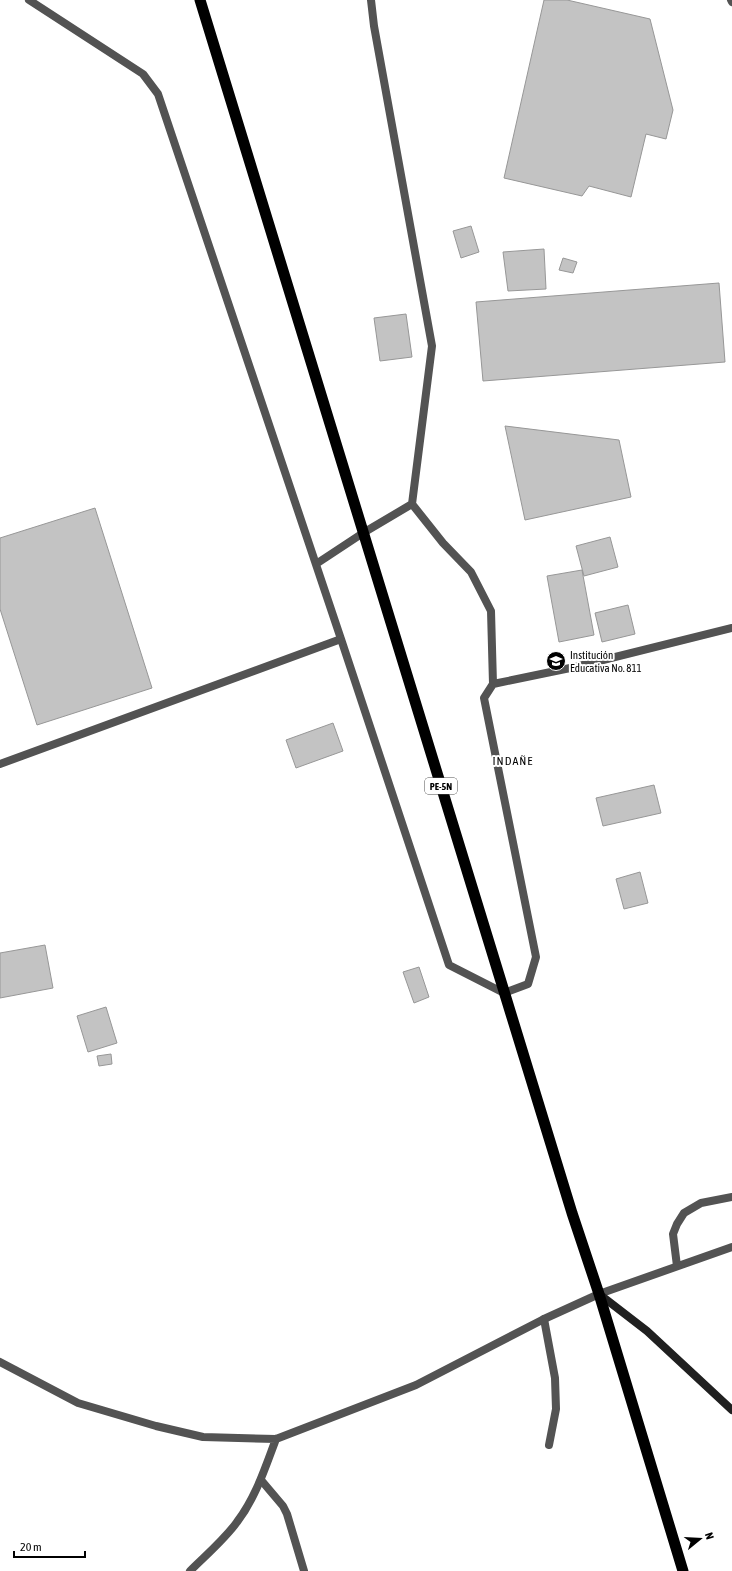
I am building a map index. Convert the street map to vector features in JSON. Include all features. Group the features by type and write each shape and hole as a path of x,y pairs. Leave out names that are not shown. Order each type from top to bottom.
{"highway":[{"name":"PE-5N","path":"200,0 504,994 572,1213 599,1294 683,1571"}],"main road":[{"path":"599,1294 647,1330 732,1410"}],"street":[{"path":"29,0 143,74 158,94 449,965 504,994 528,984 536,957 484,698 493,684 491,611 471,572 443,543 412,504 432,346 374,26 371,0"},
{"path":"316,564 363,533 412,504"},
{"path":"493,684 576,667 732,628"},
{"path":"0,764 341,639"},
{"path":"677,1266 672,1234 684,1213 701,1203 732,1197"},
{"path":"0,1362 78,1403 156,1426 203,1437 276,1439 416,1385 544,1319 599,1294 732,1246"},
{"path":"544,1319 555,1378 556,1409 549,1444"},
{"path":"190,1571 236,1524 246,1509 261,1480 276,1439"},
{"path":"261,1480 283,1506 287,1514 304,1571"}],"building":[{"path":"544,0 567,0 650,19 673,110 666,139 646,134 631,197 589,186 582,196 504,178"},
{"path":"471,226 479,252 461,258 453,231"},
{"path":"544,249 546,289 508,291 503,252"},
{"path":"563,258 577,262 573,273 559,270"},
{"path":"719,283 725,362 483,381 476,302"},
{"path":"406,314 412,357 380,361 374,318"},
{"path":"505,426 619,440 631,497 525,520"},
{"path":"95,508 152,688 37,725 0,609 0,538"},
{"path":"610,537 618,567 584,576 576,546"},
{"path":"582,570 594,635 559,642 547,576"},
{"path":"628,605 635,634 602,642 595,613"},
{"path":"333,723 343,751 296,768 286,740"},
{"path":"654,785 661,813 603,826 596,798"},
{"path":"640,872 648,903 624,909 616,879"},
{"path":"45,945 53,988 0,998 0,953"},
{"path":"419,967 429,997 414,1003 403,972"},
{"path":"106,1007 117,1043 88,1052 77,1016"},
{"path":"111,1054 112,1064 99,1066 97,1056"}],"place":[{"name":"Institución Educativa No. 811","path":"556,661"}],"district":[{"name":"INDAÑE","path":"513,761"}]}
